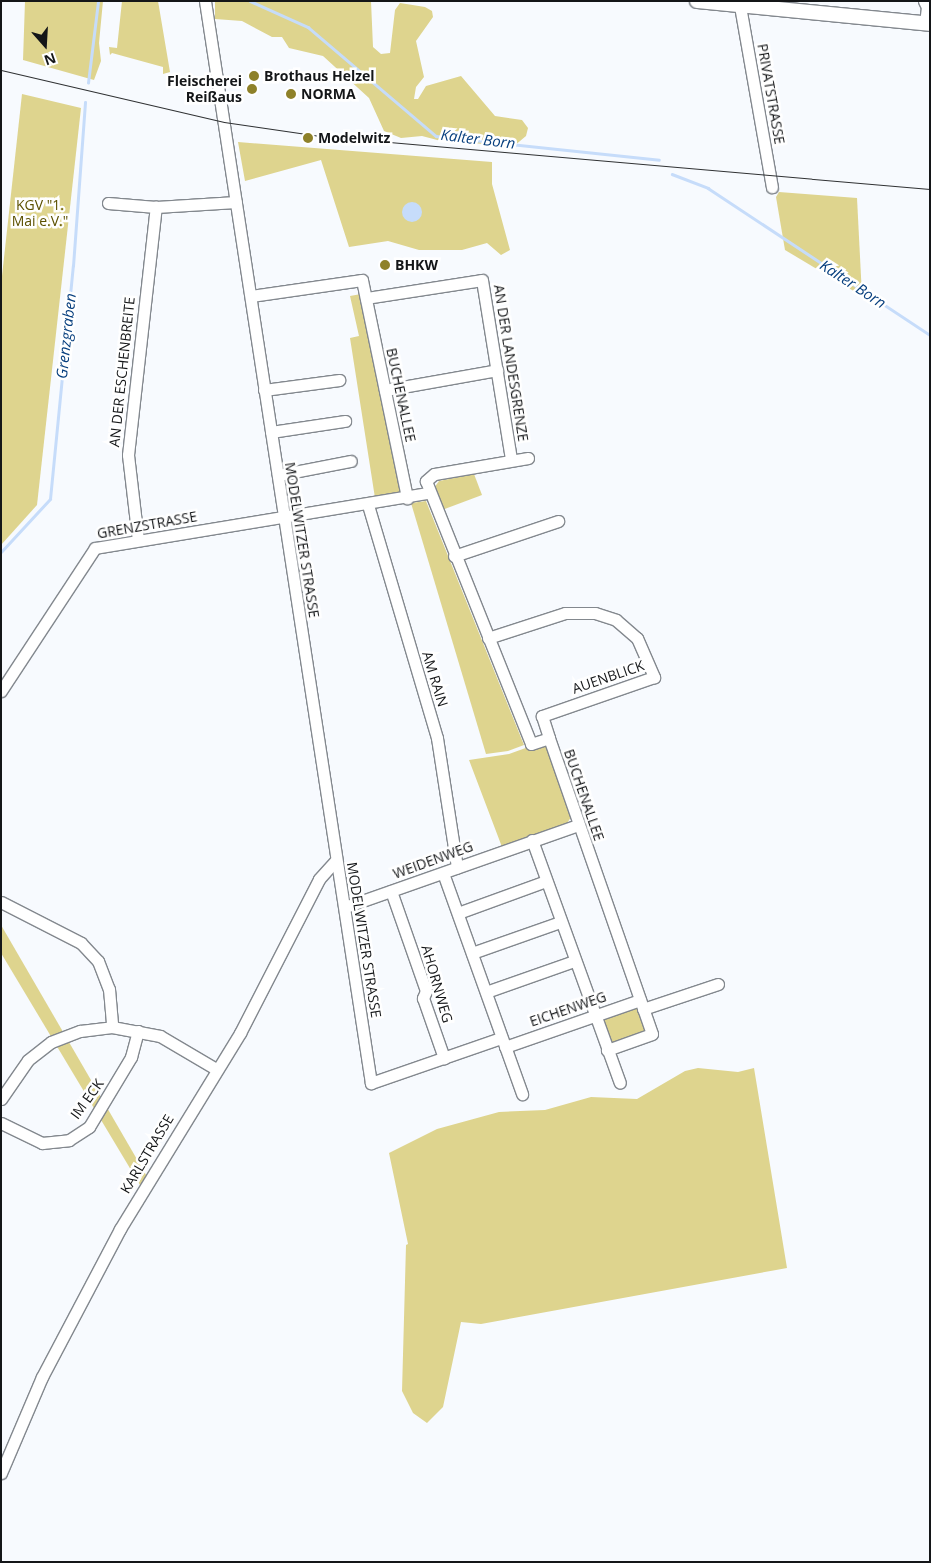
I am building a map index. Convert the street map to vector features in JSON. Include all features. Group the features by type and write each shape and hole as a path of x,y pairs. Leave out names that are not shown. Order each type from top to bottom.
{"street":[{"name":"MODELWITZER STRASSE","path":"205,1 335,861 344,907 371,1083"},
{"path":"697,1 927,24 927,4"},
{"name":"PRIVATSTRASSE","path":"740,6 772,187"},
{"path":"108,203 156,207 236,202"},
{"name":"AN DER ESCHENBREITE","path":"138,540 128,455 156,207"},
{"path":"251,296 362,280 366,298"},
{"name":"AN DER LANDESGRENZE","path":"366,298 482,280 511,460"},
{"name":"BUCHENALLEE","path":"366,298 407,498"},
{"path":"385,390 497,370"},
{"path":"264,390 339,380"},
{"path":"271,432 345,421"},
{"name":"AN DER LANDESGRENZE","path":"429,493 426,481 434,474 528,458"},
{"path":"278,475 351,461"},
{"path":"284,518 429,493"},
{"name":"BUCHENALLEE","path":"429,493 531,744 549,738 652,1034 607,1050"},
{"name":"AM RAIN","path":"368,505 437,738 457,866"},
{"name":"GRENZSTRASSE","path":"1,691 88,554 95,548 284,518"},
{"path":"454,556 558,521"},
{"name":"AUENBLICK","path":"488,638 564,613 588,613 616,620 637,638 654,677 542,716 549,738"},
{"name":"WEIDENWEG","path":"344,907 578,825"},
{"path":"532,840 574,961 620,1083"},
{"name":"KARLSTRASSE","path":"1,1473 42,1377 120,1229 216,1069 240,1033 318,879 335,861"},
{"path":"443,873 522,1094"},
{"path":"458,913 546,881"},
{"name":"AHORNWEG","path":"391,891 426,991 423,998 444,1058"},
{"path":"1,902 81,943 98,961 108,989 112,1027"},
{"path":"472,953 560,922"},
{"path":"486,992 574,961"},
{"name":"EICHENWEG","path":"371,1083 444,1058 718,984"},
{"path":"1,1099 5,1083 28,1060 51,1042 80,1031 112,1027 160,1036 216,1069"},
{"name":"IM ECK","path":"1,1124 42,1143 69,1140 89,1127 131,1057 138,1032"}],"green space":[{"path":"25,1 103,1 99,43 101,61 94,80 23,60"},
{"path":"122,1 158,1 170,72 163,74 163,67 112,53 110,55 109,47 117,48"},
{"path":"215,1 371,1 373,47 381,54 390,53 395,10 400,3 425,7 432,11 433,17 416,41 424,77 416,87 414,99 418,99 426,86 461,76 495,116 522,120 528,128 526,136 514,146 441,141 422,136 401,138 384,131 369,98 323,56 289,48 282,37 272,37 242,21 215,19"},
{"name":"KGV \"1. Mai e.V.\"","path":"22,94 81,108 37,505 1,545 1,285"},
{"path":"238,142 492,162 492,184 510,250 501,255 487,243 462,250 419,250 388,241 349,247 321,160 245,181"},
{"path":"779,192 857,198 862,296 785,250 776,197"},
{"path":"361,294 401,489 400,494 375,498 350,338 359,336 350,296"},
{"path":"474,474 482,495 442,510 434,488 439,481"},
{"path":"426,501 524,745 508,751 486,754 411,503"},
{"path":"545,741 571,817 566,825 502,847 469,760 509,754"},
{"path":"1,925 149,1180 143,1190 1,953"},
{"path":"632,1007 639,1009 647,1029 643,1034 613,1045 608,1042 601,1022 603,1016"},
{"path":"698,1068 738,1072 754,1068 787,1268 481,1324 461,1322 443,1407 427,1423 413,1413 402,1391 406,1245 408,1244 389,1153 437,1129 499,1112 545,1110 591,1097 637,1099 685,1071"}],"water":[{"path":"412,202 419,205 422,212 419,219 412,222 405,219 402,212 405,205"}],"waterway":[{"name":"Grenzgraben","path":"88,83 98,1"},
{"name":"Kalter Born","path":"250,1 308,27 436,136 659,160"},
{"name":"Grenzgraben","path":"1,552 50,499 73,266 85,102"},
{"name":"Kalter Born","path":"672,174 708,188 930,335"}],"tram line":[{"path":"1,70 224,122 320,136 930,189"}],"place":[{"name":"Brothaus Helzel","path":"254,76"},
{"name":"Fleischerei Reißaus","path":"252,89"},
{"name":"NORMA","path":"291,94"},
{"name":"Modelwitz","path":"308,138"},
{"name":"BHKW","path":"385,265"}]}
